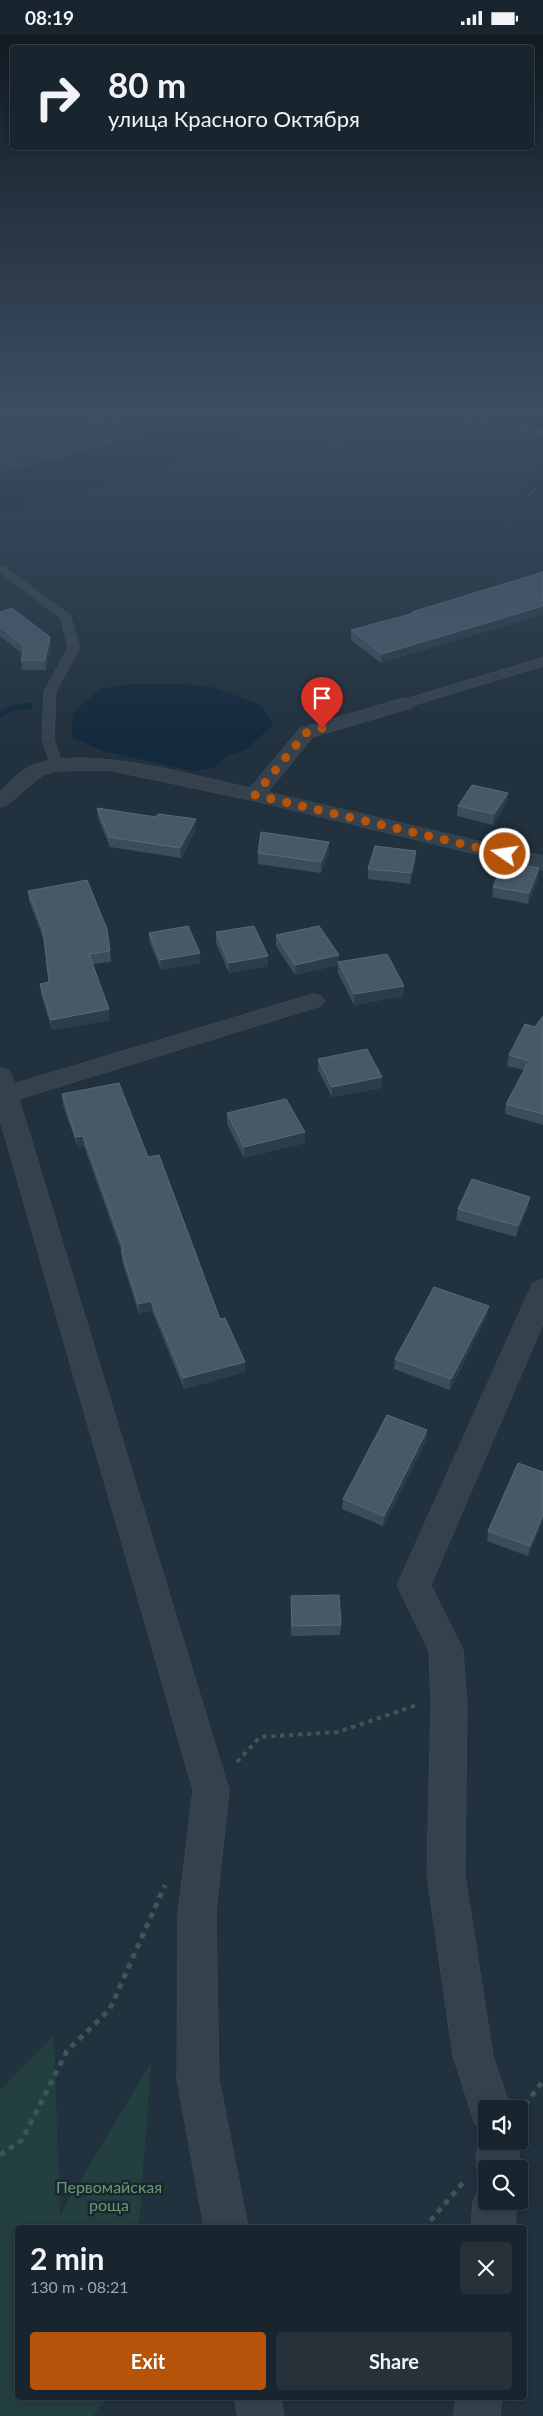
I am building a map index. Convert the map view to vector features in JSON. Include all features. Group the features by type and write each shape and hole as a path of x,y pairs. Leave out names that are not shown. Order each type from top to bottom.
{"street":[{"path":"255,795 306,733 404,704"},
{"path":"0,801 36,771 56,765 108,764 255,795 543,863"},
{"path":"226,2225 198,2079 198,1913 210,1790 3,1085 313,1001"},
{"path":"487,2100 473,2056 446,1875 449,1704 446,1650 414,1585 543,1291"},
{"path":"490,2210 492,2225"},
{"path":"258,2400 261,2416"},
{"path":"477,2416 479,2400"}],"lane":[{"path":"4,570 42,601 66,617 74,648 50,691 48,741 56,765"},
{"path":"404,704 543,662"}],"path":[{"path":"528,2102 543,2081"},
{"path":"427,2225 478,2188"}],"green space":[{"name":"Первомайская роща","path":"54,2035 60,2214 151,2062 139,2225 15,2225 15,2400 105,2400 93,2416 0,2416 0,2090"}],"water":[{"path":"131,684 181,684 212,687 262,705 273,725 245,750 228,755 214,768 194,771 103,751 72,737 73,713 100,689"}],"building":[{"path":"543,572 543,606 382,654 351,630 414,613 412,612"},
{"path":"12,608 50,637 45,660 21,660 24,646 0,627 0,612"},
{"path":"472,785 508,793 494,814 458,806"},
{"path":"97,808 156,817 158,814 196,819 180,848 109,837"},
{"path":"261,832 329,842 321,862 258,853"},
{"path":"375,846 416,851 411,873 368,869"},
{"path":"503,862 539,868 529,893 493,887"},
{"path":"87,880 107,929 110,951 89,954 109,1009 51,1020 40,984 49,982 43,930 28,891"},
{"path":"188,926 200,953 160,960 149,933"},
{"path":"254,926 268,956 229,963 216,932"},
{"path":"319,926 339,955 295,965 276,935"},
{"path":"387,954 404,986 354,994 338,962"},
{"path":"543,1016 543,1114 506,1104 529,1061 509,1055 525,1024 535,1027"},
{"path":"367,1049 382,1077 332,1087 318,1059"},
{"path":"119,1083 148,1157 159,1155 220,1319 225,1318 245,1362 183,1378 151,1301 138,1304 121,1250 124,1250 83,1136 76,1137 62,1094"},
{"path":"286,1099 305,1132 244,1147 227,1113"},
{"path":"472,1179 530,1197 518,1226 458,1209"},
{"path":"434,1287 489,1306 451,1379 395,1359"},
{"path":"387,1415 427,1430 384,1516 343,1499"},
{"path":"518,1463 543,1472 543,1515 530,1546 488,1531"},
{"path":"339,1595 341,1625 292,1626 291,1596"}],"waterway":[{"path":"0,715 12,708 30,706"}],"route":[{"path":"322,728 306,733 255,795 505,854"}]}
